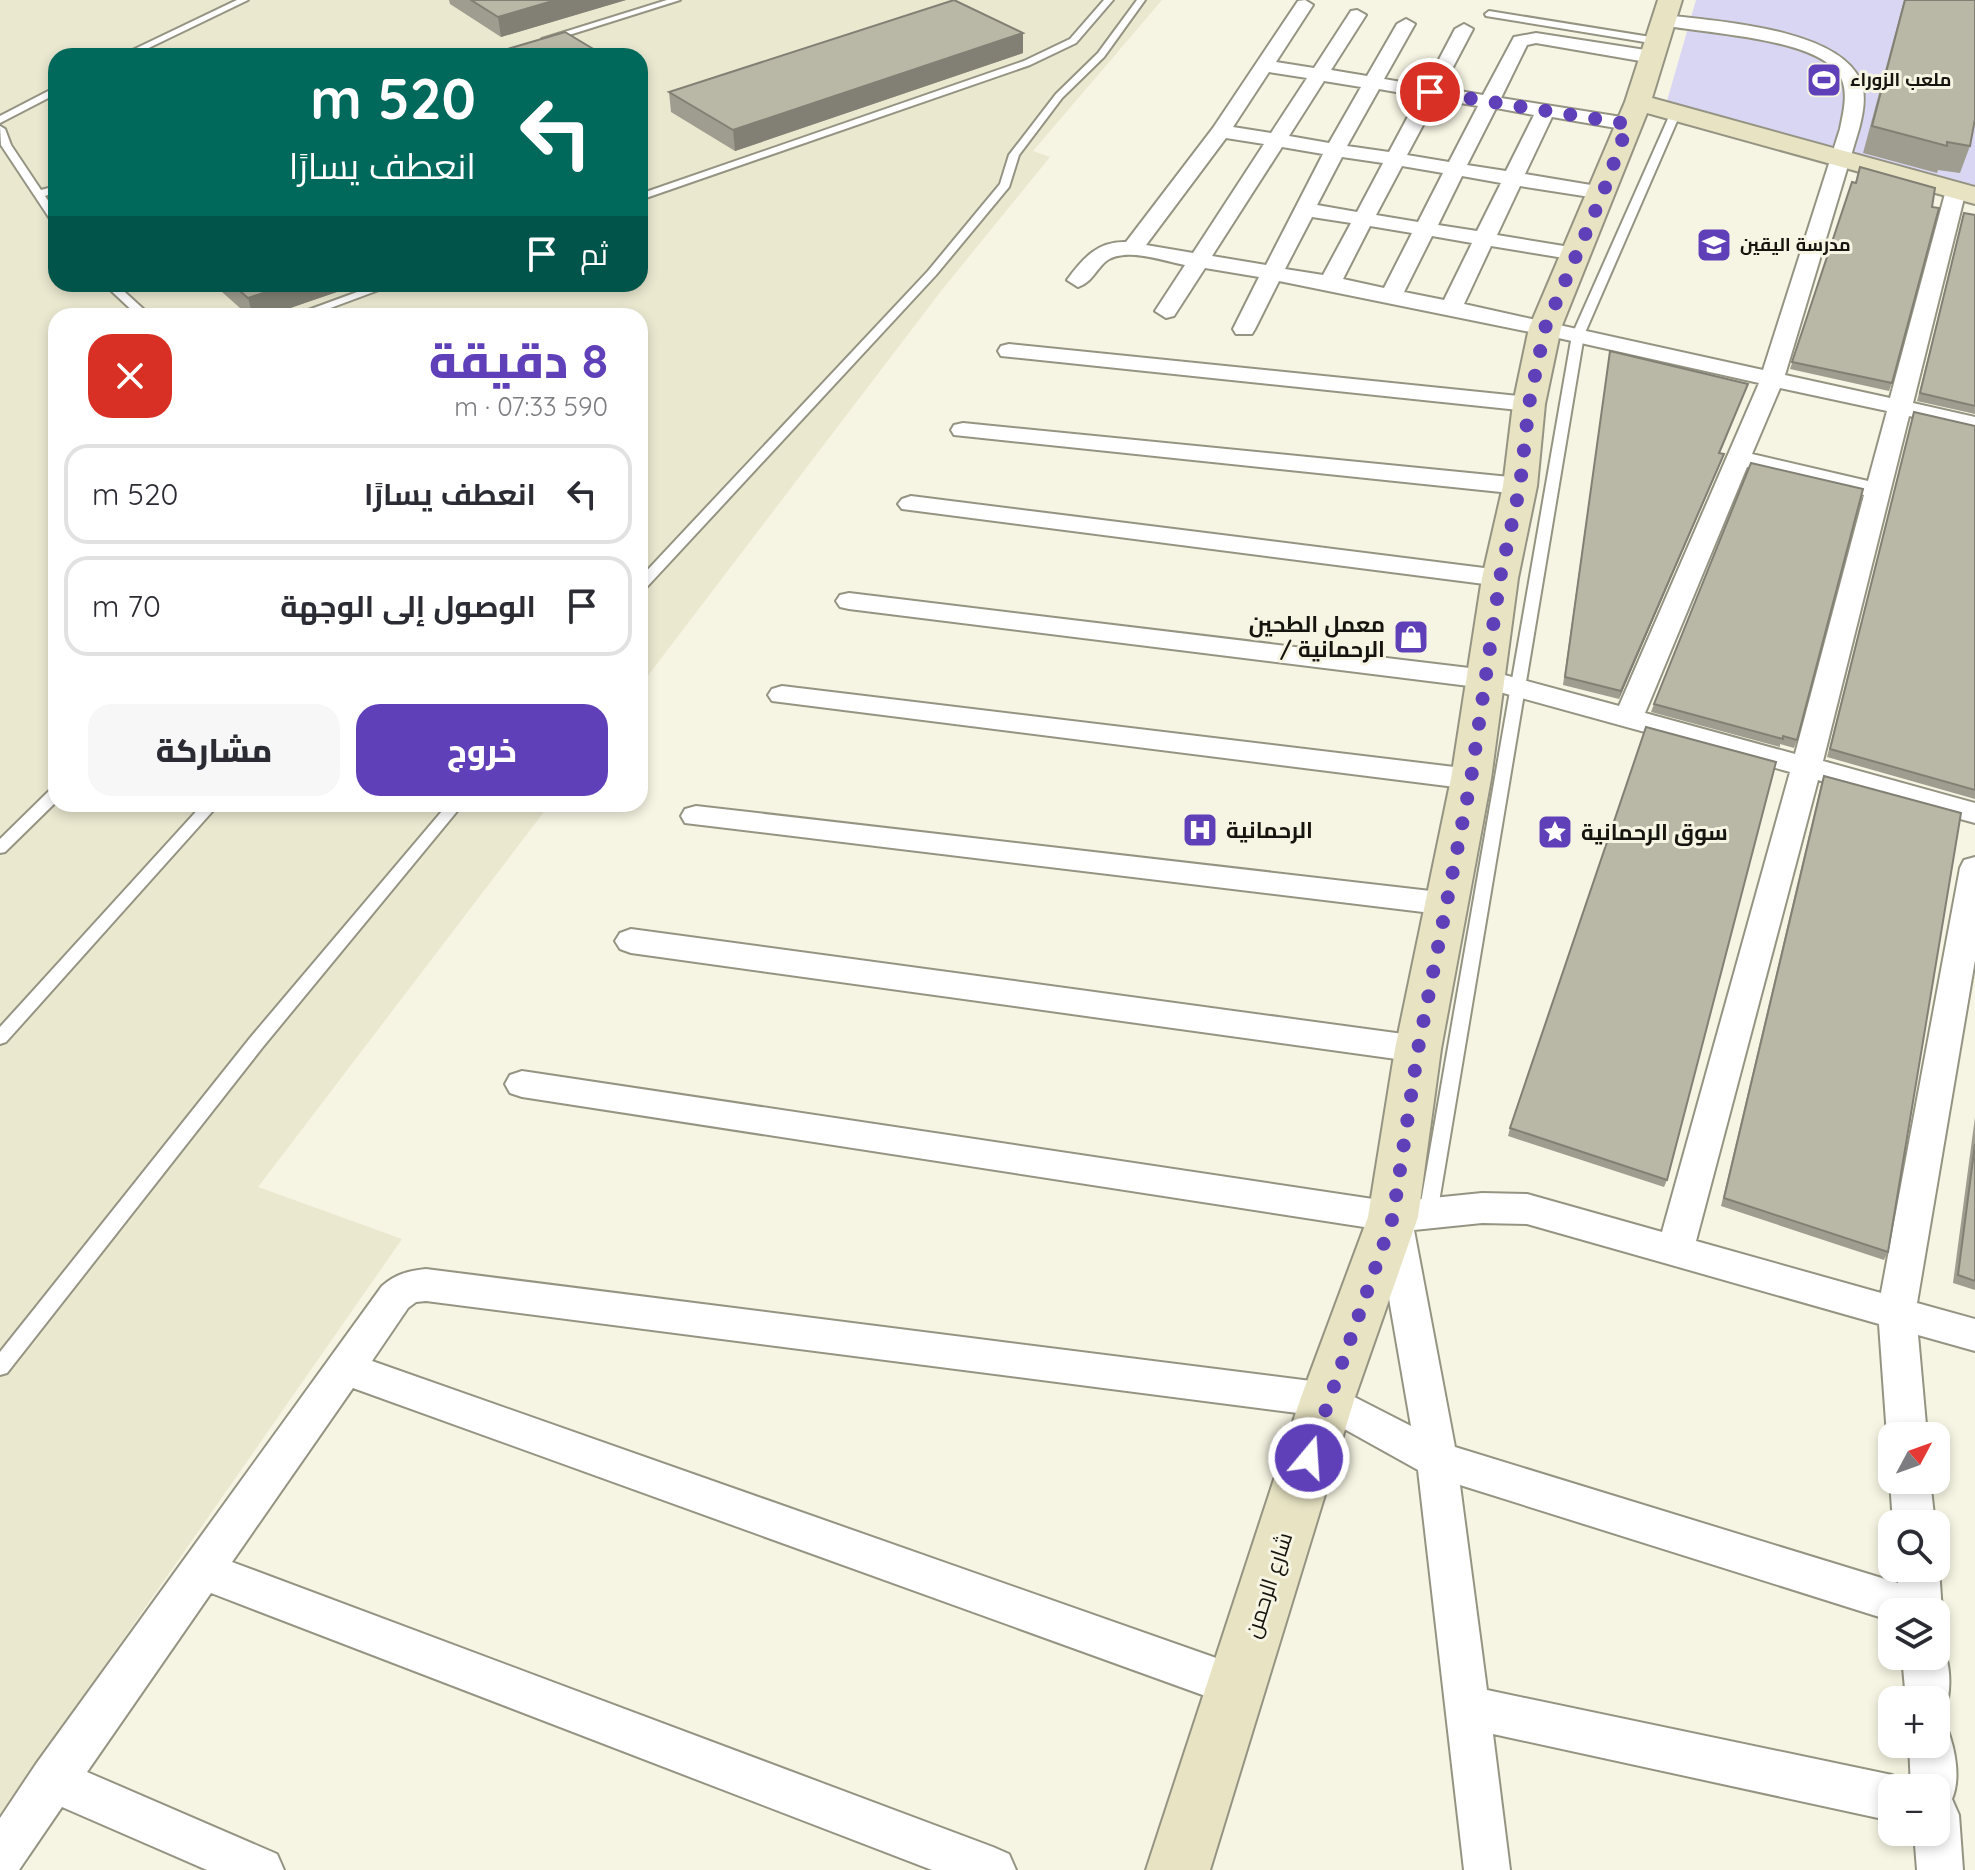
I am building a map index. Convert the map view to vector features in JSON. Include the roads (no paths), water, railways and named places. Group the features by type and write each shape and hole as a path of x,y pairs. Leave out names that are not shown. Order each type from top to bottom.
{"street":[{"path":"1132,249 1221,131 1304,5"},
{"path":"1166,311 1357,15"},
{"path":"1244,329 1335,150 1406,24"},
{"path":"1330,283 1464,29"},
{"path":"1391,296 1520,41 1661,29 1789,41 1830,58 1844,67 1851,79 1850,134 1840,157 1772,379 1629,716"},
{"name":"شارع الرحمن","path":"1178,1870 1327,1400 1411,1215 1418,1049 1471,779 1502,683 1500,578 1520,486 1529,404 1561,332 1576,254 1603,193 1647,113 1661,29"},
{"path":"1262,65 1545,111 1647,113 1840,157 1966,193 1900,408 1676,1249"},
{"path":"1451,309 1545,111"},
{"path":"1221,131 1603,193"},
{"path":"1304,209 1576,254"},
{"path":"1078,280 1107,250 1118,247 1132,249 1330,283 1975,424"},
{"path":"1009,351 1529,404"},
{"path":"963,430 1520,486"},
{"path":"1738,458 1878,491"},
{"path":"911,504 1500,578"},
{"path":"849,601 1502,683 1975,813"},
{"path":"782,695 1471,779"},
{"path":"696,816 1448,904"},
{"path":"1906,1422 1897,1311 1975,868"},
{"path":"631,941 1418,1049"},
{"path":"522,1084 1411,1215 1482,1208 1527,1209 1975,1335"},
{"path":"1411,1215 1437,1460 1487,1870"},
{"path":"0,1857 395,1297 407,1287 426,1285 1327,1400 1437,1460 1879,1598"},
{"path":"345,1368 1236,1686"},
{"path":"201,1570 993,1870"},
{"path":"1467,1707 1878,1795"},
{"path":"52,1780 261,1870"},
{"path":"1938,1846 1940,1870"}],"lane":[{"path":"142,48 244,0"},
{"path":"535,43 676,0"},
{"path":"648,194 1027,63 1073,41 1109,0"},
{"path":"648,577 932,273 1005,185 1014,155 1059,96 1101,55 1141,0"},
{"path":"1489,14 1661,29"},
{"path":"0,120 48,94"},
{"path":"1411,1215 1561,332 1647,113"},
{"path":"0,129 6,145 48,209"},
{"path":"37,195 48,192"},
{"path":"118,292 136,308"},
{"path":"321,308 367,292"},
{"path":"0,848 48,801"},
{"path":"0,1038 205,812"},
{"path":"0,1367 256,1043 449,812"}],"place":[{"name":"ملعب الزوراء","path":"1824,80"},
{"name":"مدرسة اليقين","path":"1714,245"},
{"name":"معمل الطحين / الرحمانية","path":"1411,637"},
{"name":"الرحمانية","path":"1200,830"},
{"name":"سوق الرحمانية","path":"1555,832"}]}
